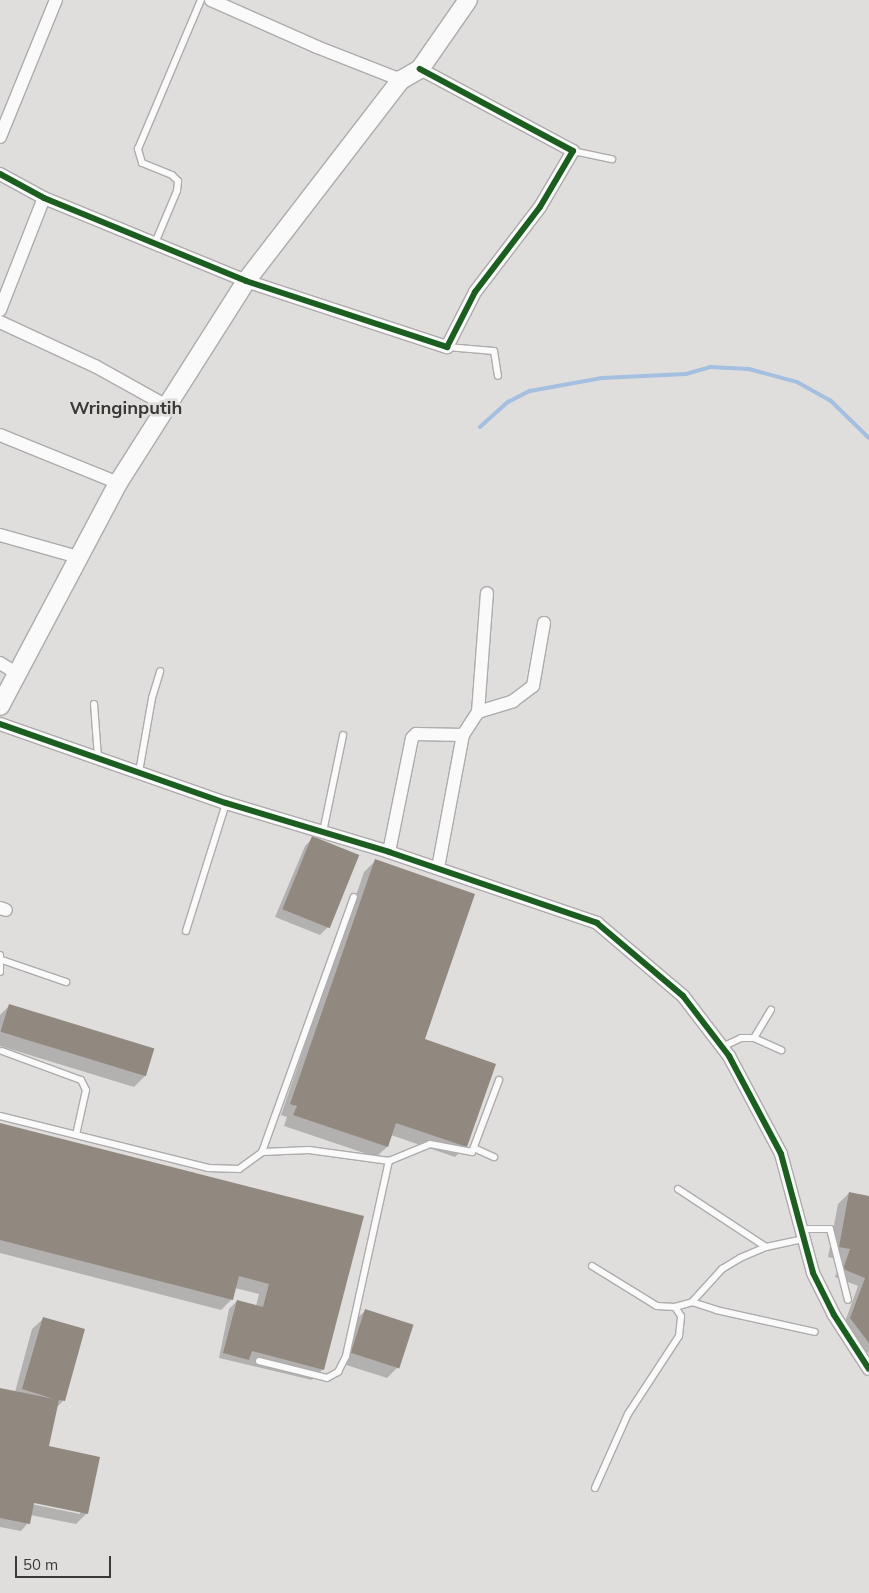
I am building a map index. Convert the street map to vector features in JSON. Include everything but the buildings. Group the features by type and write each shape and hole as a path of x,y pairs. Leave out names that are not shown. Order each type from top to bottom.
{"main road":[{"path":"0,706 19,675 78,556 118,483 246,281 401,80 420,69 468,0"}],"street":[{"path":"0,137 56,0"},
{"path":"211,0 317,47 401,80"},
{"path":"0,174 44,198 246,281 447,346 474,292 540,207 573,151 420,69"},
{"path":"0,310 44,198"},
{"path":"0,322 94,366 167,406"},
{"path":"0,435 118,483"},
{"path":"0,535 78,556"},
{"path":"438,868 463,736 478,712 487,592"},
{"path":"478,712 513,700 533,686 544,623"},
{"path":"0,663 19,675"},
{"path":"0,724 226,803 389,852 597,923 683,996 722,1047 781,1154 814,1273 834,1315 869,1368"},
{"path":"389,852 412,738 416,734 463,736"}],"lane":[{"path":"154,243 177,191 178,181 172,176 142,163 138,149 201,0"},
{"path":"573,151 612,160"},
{"path":"447,346 494,350 498,376"},
{"path":"139,772 152,698 160,671"},
{"path":"94,704 98,757"},
{"path":"323,832 343,735"},
{"path":"186,931 226,803"},
{"path":"0,1116 219,1170 239,1169 262,1152 354,897"},
{"path":"0,972 1,958 66,982"},
{"path":"754,1038 771,1010"},
{"path":"722,1047 741,1038 754,1038 781,1050"},
{"path":"2,1051 81,1080 86,1090 76,1135"},
{"path":"476,1149 499,1080"},
{"path":"262,1152 309,1150 389,1161 430,1144 448,1146 464,1152 476,1149 494,1157"},
{"path":"259,1361 327,1378 338,1372 346,1356 389,1161"},
{"path":"678,1189 766,1247"},
{"path":"592,1266 657,1306 675,1307 692,1302 722,1269 766,1247 804,1234 830,1229 848,1300"},
{"path":"692,1302 716,1310 815,1332"},
{"path":"595,1488 628,1414 678,1336 681,1316 675,1307"}],"waterway":[{"path":"480,427 508,402 530,391 602,378 686,374 710,367 749,369 797,382 830,400 869,438"}],"cycle path":[{"path":"0,174 44,198 246,281 447,347 475,292 540,207 573,151 420,69"},
{"path":"0,724 226,803 389,852 597,923 683,996 729,1056 781,1154 813,1273 834,1315 869,1369"}],"district":[{"name":"Wringinputih","path":"126,408"}]}
